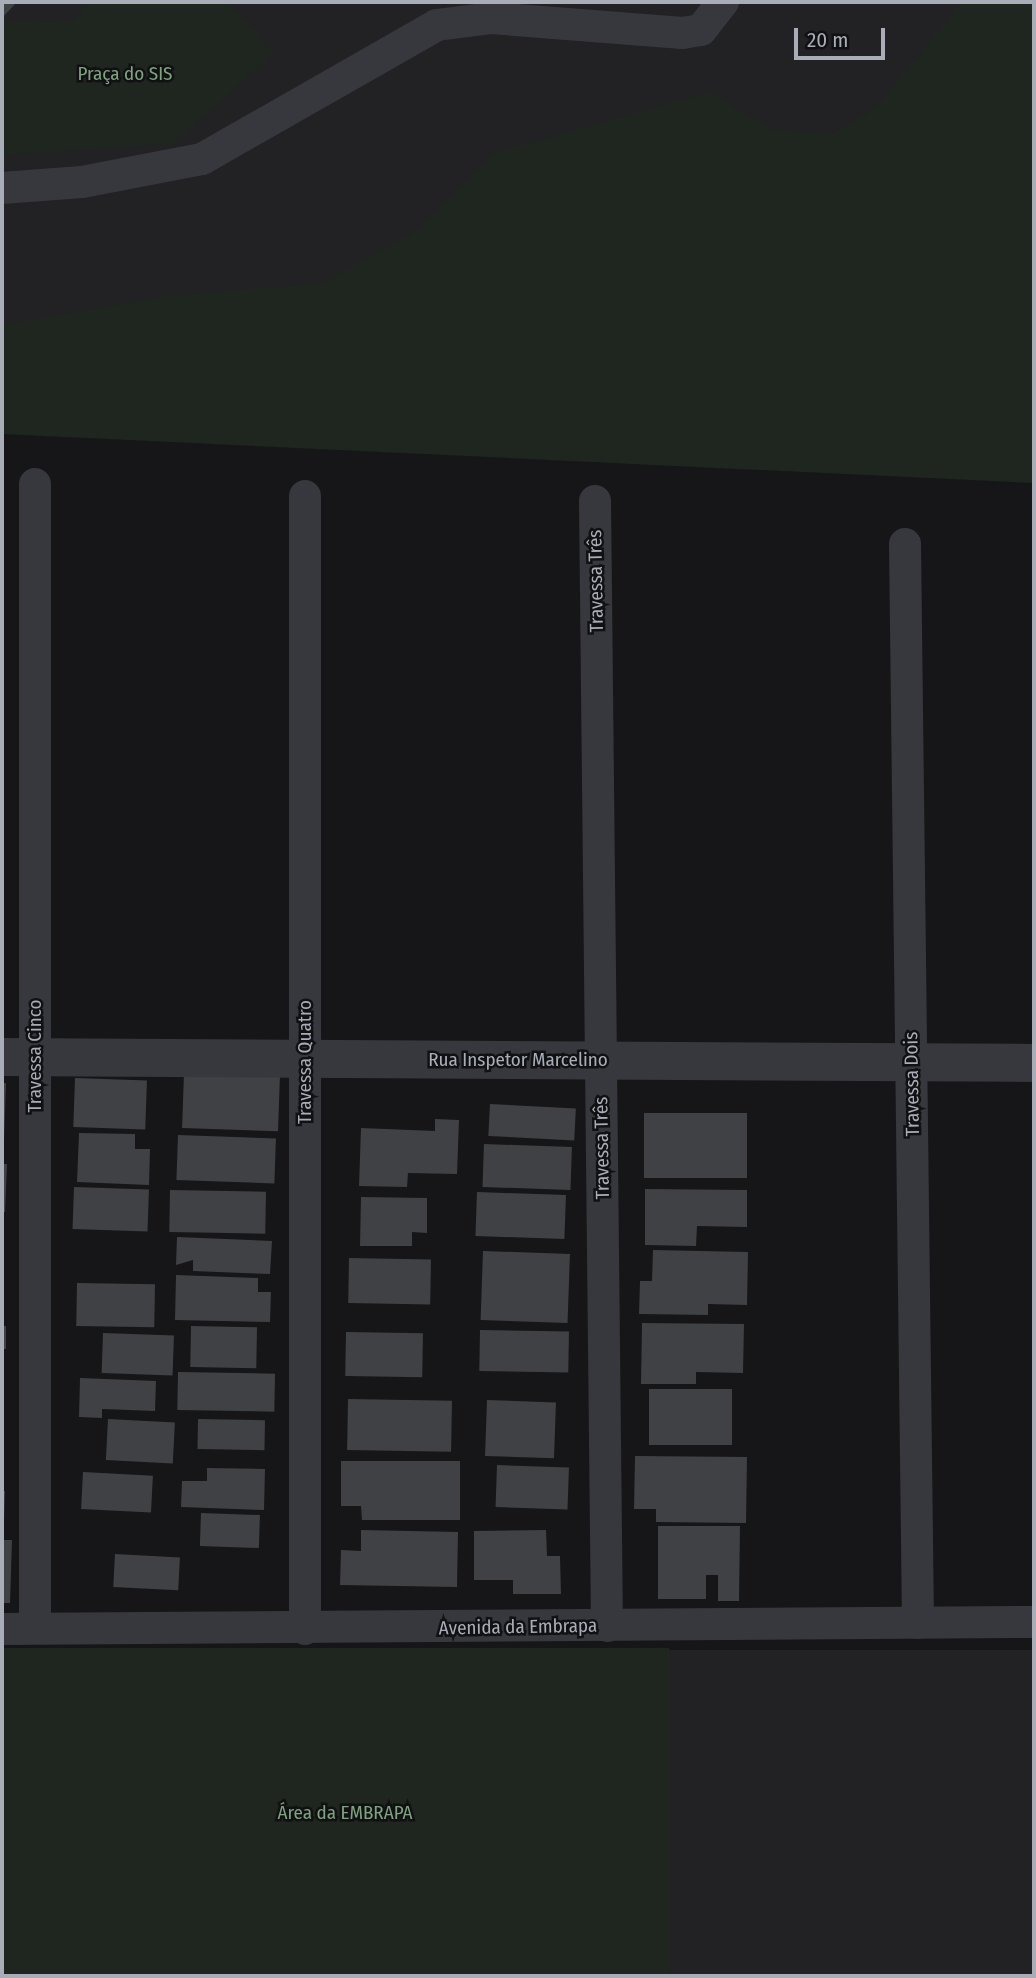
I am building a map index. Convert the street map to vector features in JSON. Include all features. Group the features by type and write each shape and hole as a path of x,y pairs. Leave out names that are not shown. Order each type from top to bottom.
{"street":[{"path":"2,188 82,182 202,159 437,25 491,18 682,33 701,30 723,2"},
{"name":"Travessa Cinco","path":"35,484 19,1057 35,1628"},
{"name":"Travessa Quatro","path":"305,496 305,1629"},
{"name":"Travessa Três","path":"595,501 607,1626"},
{"name":"Travessa Dois","path":"905,544 918,1623"},
{"name":"Rua Inspetor Marcelino","path":"19,1057 1034,1063"},
{"name":"Avenida da Embrapa","path":"2,1629 1034,1622"}],"shaded area":[{"path":"2,2 1034,2 1034,434 2,434"},
{"path":"669,1650 1034,1650 1034,1976 669,1976"}],"green space":[{"name":"Praça do SIS","path":"89,2 227,2 274,53 173,144 2,155 2,22 73,21"},
{"path":"962,2 1034,2 1034,483 2,434 2,325 167,296 323,283 419,229 496,152 710,92 771,129 831,134 876,108"},
{"name":"Área da EMBRAPA","path":"2,1648 669,1648 669,1976 2,1976"}],"building":[{"path":"2,2 17,2 2,18"},
{"path":"184,1073 280,1076 278,1131 182,1128"},
{"path":"75,1078 147,1081 145,1129 73,1127"},
{"path":"2,1083 6,1083 4,1140 2,1140"},
{"path":"490,1104 576,1109 574,1140 488,1136"},
{"path":"644,1113 747,1113 747,1178 644,1178"},
{"path":"435,1119 459,1120 457,1174 408,1173 407,1187 359,1186 361,1128 435,1131"},
{"path":"79,1133 135,1134 135,1149 150,1149 149,1185 77,1182"},
{"path":"178,1135 276,1138 274,1183 176,1180"},
{"path":"484,1144 572,1147 570,1190 482,1187"},
{"path":"2,1164 7,1164 5,1212 2,1212"},
{"path":"74,1187 149,1190 147,1232 73,1229"},
{"path":"645,1189 747,1190 747,1227 697,1226 696,1246 645,1245"},
{"path":"170,1190 266,1192 265,1234 169,1232"},
{"path":"477,1192 566,1195 564,1239 475,1236"},
{"path":"361,1197 427,1198 427,1233 412,1232 412,1246 360,1246"},
{"path":"177,1237 272,1241 270,1274 193,1271 193,1260 176,1265"},
{"path":"653,1250 748,1252 747,1305 708,1304 708,1315 639,1314 640,1281 652,1281"},
{"path":"483,1251 570,1254 568,1323 481,1320"},
{"path":"349,1258 431,1259 430,1304 348,1303"},
{"path":"176,1275 258,1278 258,1292 271,1292 270,1322 175,1320"},
{"path":"77,1283 155,1284 154,1327 76,1326"},
{"path":"642,1323 744,1324 743,1373 696,1372 696,1384 641,1384"},
{"path":"2,1326 6,1326 6,1349 2,1349"},
{"path":"191,1326 257,1327 256,1368 190,1367"},
{"path":"480,1330 569,1332 568,1373 479,1371"},
{"path":"346,1332 423,1333 422,1377 345,1376"},
{"path":"103,1333 174,1335 173,1375 102,1373"},
{"path":"178,1372 275,1374 274,1412 177,1410"},
{"path":"80,1378 156,1381 155,1411 102,1409 102,1418 79,1417"},
{"path":"649,1389 732,1389 732,1445 649,1445"},
{"path":"348,1399 452,1401 451,1452 347,1450"},
{"path":"487,1400 556,1402 554,1458 485,1456"},
{"path":"108,1419 175,1423 173,1463 106,1460"},
{"path":"198,1419 265,1420 264,1450 197,1449"},
{"path":"635,1456 747,1457 746,1523 656,1522 656,1509 634,1509"},
{"path":"341,1461 460,1461 460,1520 362,1520 361,1506 341,1506"},
{"path":"497,1465 569,1468 567,1509 496,1507"},
{"path":"207,1468 265,1469 264,1510 181,1507 182,1481 207,1481"},
{"path":"83,1472 153,1476 151,1513 81,1509"},
{"path":"2,1491 5,1491 4,1521 2,1521"},
{"path":"201,1513 260,1515 259,1548 200,1546"},
{"path":"658,1526 740,1526 739,1601 718,1601 718,1575 706,1575 706,1599 658,1599"},
{"path":"361,1530 458,1532 457,1587 340,1585 341,1550 361,1551"},
{"path":"546,1530 547,1556 560,1556 561,1594 513,1594 513,1580 474,1580 474,1531"},
{"path":"2,1540 12,1540 10,1603 2,1603"},
{"path":"115,1554 180,1557 178,1590 113,1587"}]}
